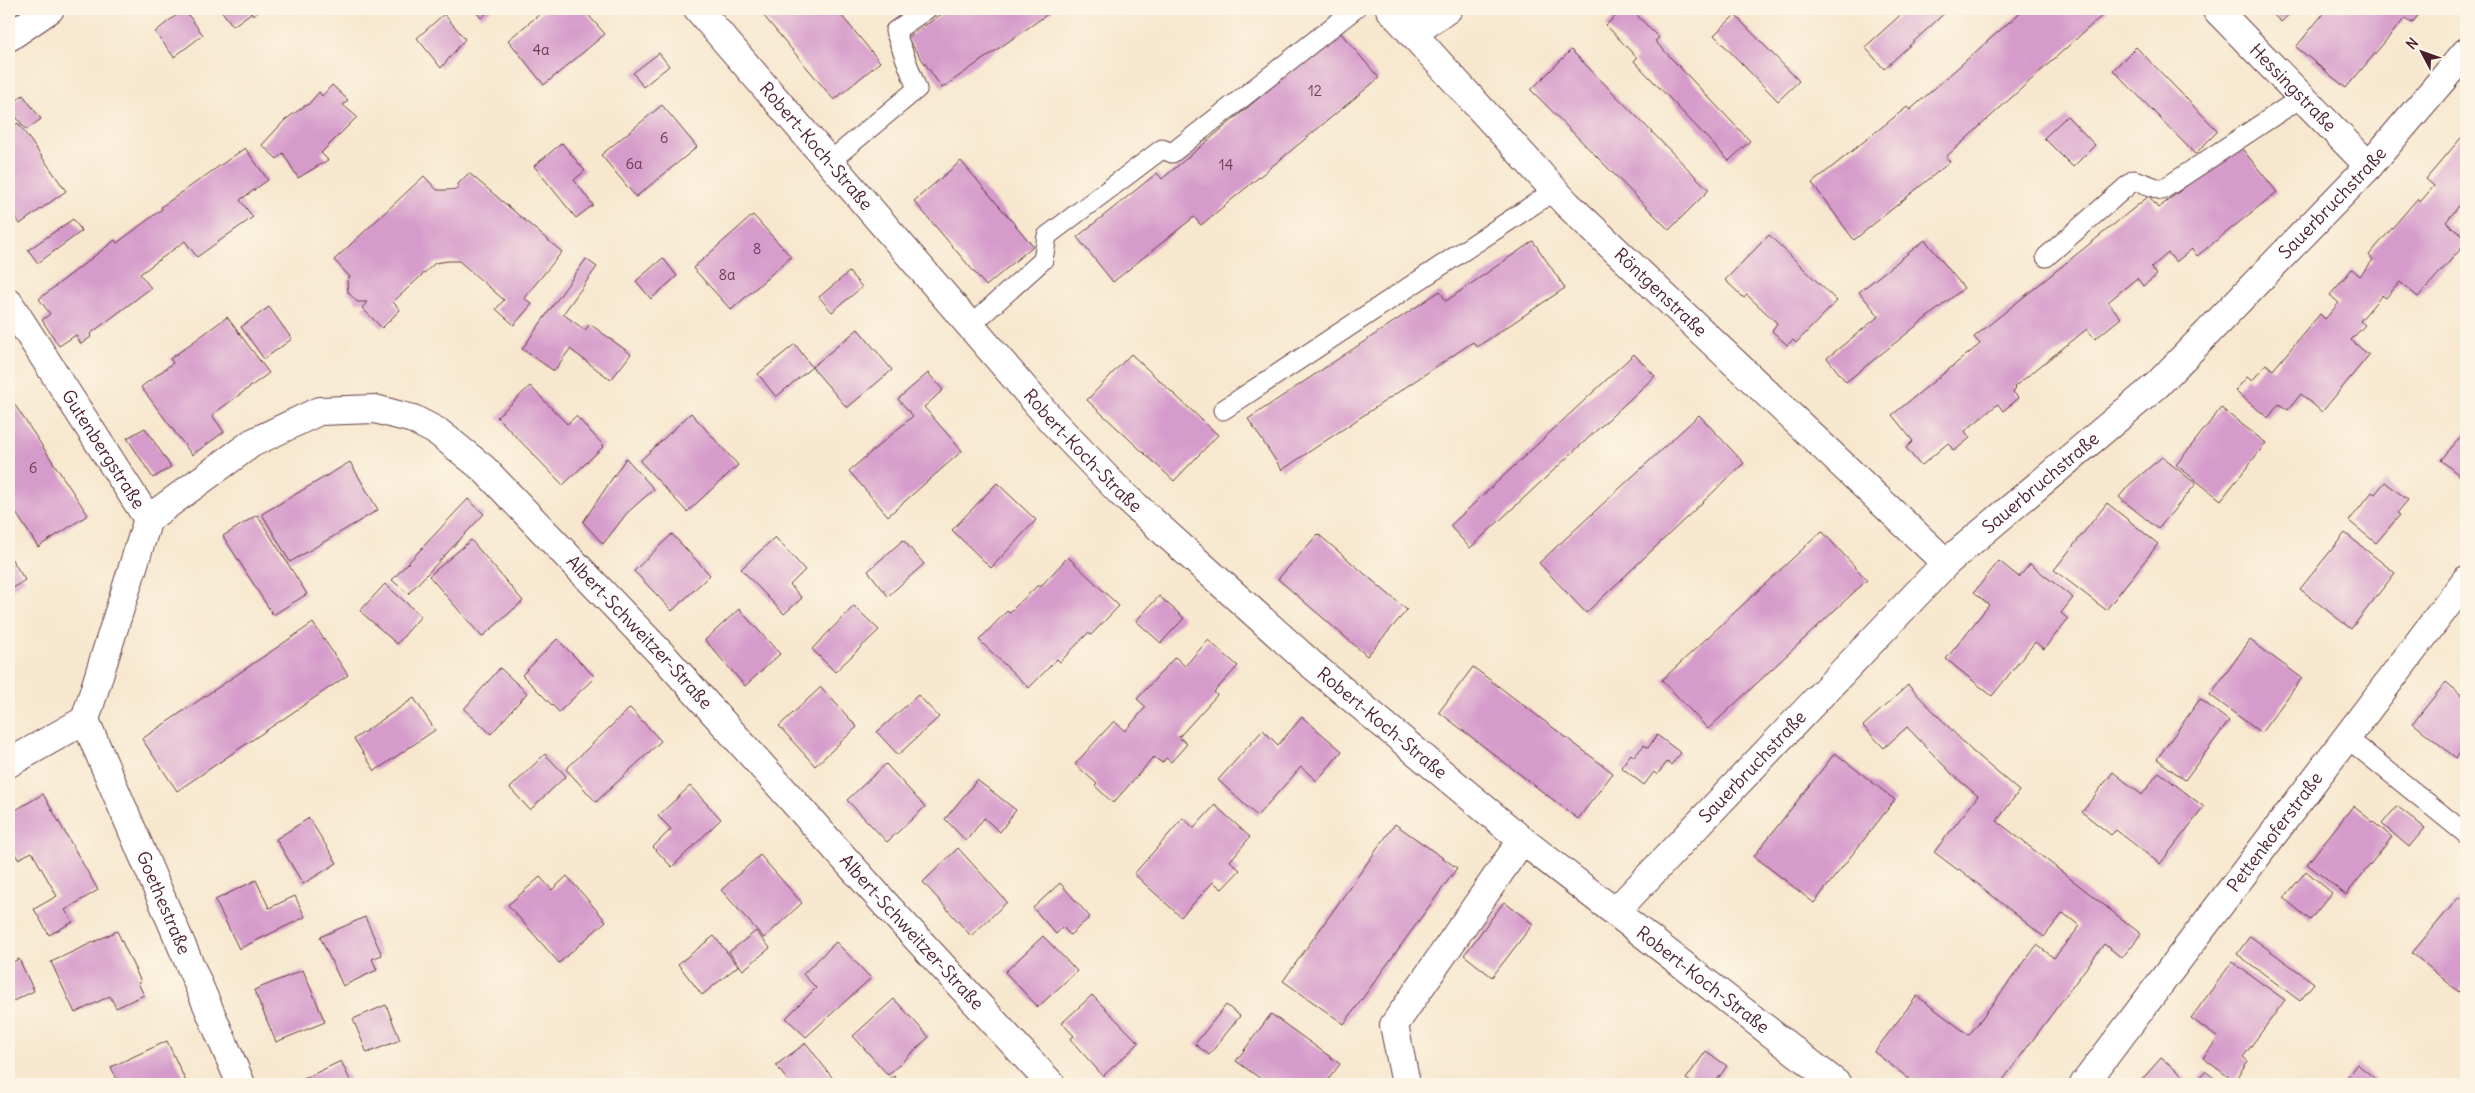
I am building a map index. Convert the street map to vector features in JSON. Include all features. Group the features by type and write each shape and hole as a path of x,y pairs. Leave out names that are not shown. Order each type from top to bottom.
{"street":[{"path":"9,37 50,9"},
{"name":"Robert-Koch-Straße","path":"698,9 1053,422 1120,492 1311,664 1522,840 1837,1084"},
{"name":"Röntgenstraße","path":"1390,9 1554,190 1946,563"},
{"path":"1412,34 1448,9"},
{"name":"Hessingstraße","path":"2216,9 2369,166"},
{"name":"Sauerbruchstraße","path":"1615,912 1946,563 2157,385 2369,166 2466,52"},
{"name":"Gutenbergstraße","path":"9,303 148,519 85,720"},
{"name":"Albert-Schweitzer-Straße","path":"148,519 252,443 319,411 375,409 413,419 438,432 484,469 666,659 887,906 1051,1084"},
{"name":"Pettenkoferstraße","path":"2084,1084 2466,580"},
{"path":"9,763 85,720"},
{"name":"Goethestraße","path":"85,720 242,1084"},
{"path":"1406,1084 1394,1025 1522,840"}],"lane":[{"path":"829,162 917,90 895,31 927,9"},
{"path":"971,325 1043,260 1047,236 1162,149 1172,153 1355,9"},
{"path":"2046,257 2134,180 2162,190 2302,97"},
{"path":"1223,410 1554,190"},
{"path":"2347,738 2466,834"}],"building":[{"path":"184,9 203,35 174,57 155,32"},
{"path":"220,9 262,9 253,15 251,13 233,26"},
{"path":"474,9 492,9 481,18"},
{"path":"546,9 583,9 605,34 544,85 508,40"},
{"path":"758,9 836,9 880,62 834,100"},
{"path":"949,9 1055,9 942,88 907,38"},
{"path":"1623,9 1631,9 1659,38 1655,41 1750,141 1729,161 1634,61 1637,58 1606,25"},
{"path":"1907,9 1949,9 1884,69 1865,47"},
{"path":"2024,9 2108,10 1946,157 1950,162 1854,240 1812,183 1907,107 1910,110"},
{"path":"2267,9 2295,9 2281,22"},
{"path":"2327,9 2423,9 2412,23 2405,18 2346,88 2296,47"},
{"path":"444,14 465,39 441,68 417,38"},
{"path":"1735,15 1799,81 1778,101 1714,35"},
{"path":"1339,31 1379,78 1201,225 1194,217 1113,282 1077,237 1157,173 1162,179"},
{"path":"2136,47 2218,131 2195,154 2113,70"},
{"path":"1571,50 1709,190 1669,230 1531,90"},
{"path":"659,53 669,66 643,87 633,73"},
{"path":"332,85 348,100 343,105 357,117 321,153 328,160 298,178 283,153 277,159 262,145 285,120 307,106 319,92 322,96"},
{"path":"23,95 41,119 26,130 9,107"},
{"path":"662,105 697,147 636,197 601,155"},
{"path":"2067,116 2095,145 2073,167 2044,138"},
{"path":"18,123 66,191 20,224 9,208 9,129"},
{"path":"2461,138 2466,142 2466,197 2446,222 2466,239 2466,243 2418,297 2400,282 2386,298 2382,295 2360,321 2365,325 2351,340 2369,355 2322,412 2301,394 2288,410 2279,404 2268,418 2235,391 2247,377 2252,381 2266,364 2273,370 2320,314 2325,319 2339,303 2330,295 2352,269 2360,276 2373,260 2369,255 2418,198 2421,201 2434,186 2426,179"},
{"path":"562,143 585,171 574,180 593,205 576,218 534,166"},
{"path":"2239,145 2277,192 2197,256 2192,249 2176,262 2168,253 2151,268 2157,275 2143,286 2137,278 2108,302 2121,318 2095,339 2087,329 2014,387 2016,389 2013,392 2019,398 2003,411 1998,404 1965,431 1970,438 1954,451 1948,443 1921,466 1906,448 1913,441 1892,415 1980,344 1974,337 2149,196 2158,208"},
{"path":"245,148 268,180 240,200 253,217 197,257 185,241 140,274 151,288 90,334 91,337 81,344 76,335 59,346 42,320 50,314 39,299 115,240 117,243 162,209 161,207"},
{"path":"961,161 1033,246 986,286 914,201"},
{"path":"469,173 562,252 524,298 532,304 514,325 496,309 504,300 459,261 448,261 435,263 393,302 400,310 382,328 362,308 367,302 357,302 348,292 347,280 350,277 334,260 424,176 437,190 447,190 458,189 458,184"},
{"path":"753,215 791,257 731,310 693,268"},
{"path":"73,219 82,231 38,263 28,250"},
{"path":"1769,235 1837,301 1796,343 1793,340 1787,345 1772,331 1777,323 1747,295 1744,298 1725,280"},
{"path":"1925,240 1964,288 1846,382 1827,358 1879,316 1859,292"},
{"path":"1533,241 1565,288 1477,347 1473,342 1282,470 1248,419 1440,291 1446,301"},
{"path":"663,258 677,276 651,299 636,281"},
{"path":"586,259 597,267 563,314 585,330 590,324 631,354 611,380 570,349 554,371 522,349"},
{"path":"849,272 862,287 832,312 819,297"},
{"path":"269,307 292,339 264,359 241,327"},
{"path":"227,317 269,373 212,415 224,432 192,455 141,387 173,363 170,359"},
{"path":"858,329 892,370 847,408 812,367"},
{"path":"795,344 812,367 776,397 758,374"},
{"path":"1131,354 1218,435 1174,481 1087,400"},
{"path":"1634,354 1655,376 1470,548 1450,526"},
{"path":"928,373 943,390 924,407 962,451 888,516 849,471 913,416 898,399"},
{"path":"530,386 567,424 576,416 604,446 563,485 497,417"},
{"path":"9,396 88,515 38,547 9,502"},
{"path":"2221,408 2266,443 2221,500 2176,465"},
{"path":"691,413 738,465 687,512 640,461"},
{"path":"1699,415 1744,463 1586,613 1539,563"},
{"path":"145,428 171,467 153,478 127,438"},
{"path":"2466,430 2466,481 2441,460"},
{"path":"2162,457 2196,484 2158,529 2119,497 2130,484"},
{"path":"626,458 654,489 627,513 603,544 583,522"},
{"path":"350,462 378,510 290,562 262,514"},
{"path":"2385,482 2408,500 2397,513 2400,515 2376,543 2349,521 2372,492 2375,494"},
{"path":"997,483 1036,520 991,568 952,530"},
{"path":"468,499 484,514 408,594 392,580"},
{"path":"2107,503 2158,544 2106,610 2054,570"},
{"path":"257,515 307,594 273,615 223,536"},
{"path":"1822,531 1867,580 1708,729 1662,680"},
{"path":"2345,533 2395,573 2351,629 2300,589"},
{"path":"672,534 710,575 672,611 634,571"},
{"path":"1318,534 1407,610 1367,656 1278,579"},
{"path":"775,537 805,570 790,585 802,598 784,614 741,569"},
{"path":"471,540 523,601 482,637 429,576"},
{"path":"903,540 924,564 888,596 868,571"},
{"path":"9,555 25,580 9,591"},
{"path":"1068,557 1119,606 1091,635 1088,633 1060,662 1057,659 1029,688 979,640 1007,611 1009,613 1038,585 1040,587"},
{"path":"1999,561 2019,577 2030,564 2073,598 2061,613 2068,619 2044,649 2035,642 1992,696 1946,659 1989,605 1974,592"},
{"path":"385,584 421,616 397,644 360,611"},
{"path":"1159,596 1184,618 1161,643 1136,621"},
{"path":"854,606 879,630 835,672 812,649"},
{"path":"739,609 780,654 745,686 705,640"},
{"path":"313,623 348,675 177,791 142,739"},
{"path":"557,639 595,677 559,712 522,675"},
{"path":"1208,640 1238,666 1214,692 1217,695 1179,737 1187,744 1171,762 1166,758 1162,763 1154,757 1113,803 1095,786 1097,784 1075,764 1114,721 1125,731 1146,707 1137,699 1175,657 1185,666"},
{"path":"2250,640 2302,678 2261,733 2210,695"},
{"path":"1473,667 1613,773 1578,819 1439,712"},
{"path":"500,668 527,693 491,734 464,709"},
{"path":"2446,682 2466,699 2466,745 2456,758 2413,723"},
{"path":"1908,685 1972,751 2019,791 1997,821 2141,934 2122,958 2104,944 2000,1084 1916,1084 1874,1052 1917,996 1969,1035 2037,945 2054,958 2080,926 2063,913 2044,937 1959,869 1934,852 1978,796 1953,775 1907,727 1884,748 1863,726"},
{"path":"821,687 857,727 815,766 779,726"},
{"path":"918,695 939,717 898,755 877,732"},
{"path":"414,698 435,730 375,771 354,739"},
{"path":"2200,699 2229,721 2185,780 2157,759"},
{"path":"630,708 661,741 596,802 566,769"},
{"path":"1302,717 1342,751 1317,781 1301,767 1257,816 1218,780 1263,730 1278,745"},
{"path":"1657,735 1681,753 1671,765 1667,762 1657,775 1654,772 1644,785 1621,767 1631,754 1634,757 1644,745 1648,748"},
{"path":"1835,753 1895,800 1814,903 1754,856"},
{"path":"545,754 566,776 530,810 510,788"},
{"path":"886,764 925,807 887,842 847,800"},
{"path":"2113,772 2142,795 2159,772 2204,807 2160,864 2116,830 2111,835 2082,812"},
{"path":"977,780 1016,810 1000,832 984,818 966,841 945,819"},
{"path":"690,786 721,819 672,867 653,847 671,829 658,816"},
{"path":"43,794 98,890 65,910 73,922 49,935 34,909 57,896 32,852 18,859 9,844 9,814"},
{"path":"1215,805 1250,837 1230,861 1240,870 1222,889 1213,882 1181,917 1134,874 1183,818 1194,828"},
{"path":"2353,806 2392,837 2346,895 2307,864"},
{"path":"2397,806 2425,828 2409,847 2382,824"},
{"path":"309,818 337,863 303,884 276,839"},
{"path":"1395,824 1457,868 1344,1024 1283,981"},
{"path":"958,848 1007,902 971,936 923,882"},
{"path":"760,855 802,903 764,938 721,890"},
{"path":"2306,871 2332,893 2310,920 2284,898"},
{"path":"567,876 606,921 559,963 508,905 540,877 552,890"},
{"path":"256,880 269,908 295,896 305,917 239,949 215,900"},
{"path":"1060,883 1090,917 1070,935 1063,927 1056,934 1033,908"},
{"path":"2459,897 2466,902 2466,983 2459,992 2412,953"},
{"path":"1504,902 1533,924 1492,977 1464,955"},
{"path":"365,917 382,955 372,959 377,970 343,986 320,937"},
{"path":"117,931 141,982 138,983 144,995 116,1008 110,996 75,1013 51,962"},
{"path":"756,931 770,948 743,970 729,952"},
{"path":"714,936 738,966 702,995 678,964"},
{"path":"1043,936 1077,971 1038,1007 1005,972"},
{"path":"2250,936 2314,983 2300,1001 2237,954"},
{"path":"836,942 871,978 806,1037 786,1018 816,988 803,974"},
{"path":"19,959 34,991 9,1003 9,964"},
{"path":"2232,962 2285,1000 2243,1057 2248,1061 2234,1081 2203,1058 2218,1038 2191,1018"},
{"path":"303,970 325,1022 276,1042 254,990"},
{"path":"1092,995 1139,1043 1103,1076 1070,1039 1074,1036 1062,1023"},
{"path":"894,999 929,1037 888,1075 853,1036"},
{"path":"386,1005 400,1040 367,1053 353,1019"},
{"path":"1226,1005 1240,1016 1209,1055 1195,1044"},
{"path":"1271,1014 1340,1064 1325,1084 1268,1084 1236,1061"},
{"path":"167,1041 187,1084 119,1084 111,1067"},
{"path":"806,1043 837,1084 790,1084 776,1065"},
{"path":"1706,1051 1727,1066 1714,1084 1694,1084 1686,1079"},
{"path":"2161,1058 2193,1084 2138,1084"},
{"path":"341,1061 352,1084 295,1083"},
{"path":"2357,1064 2382,1084 2348,1084 2344,1081"},
{"path":"2205,1071 2222,1084 2194,1084"},
{"path":"894,1076 900,1084 882,1084"}]}
